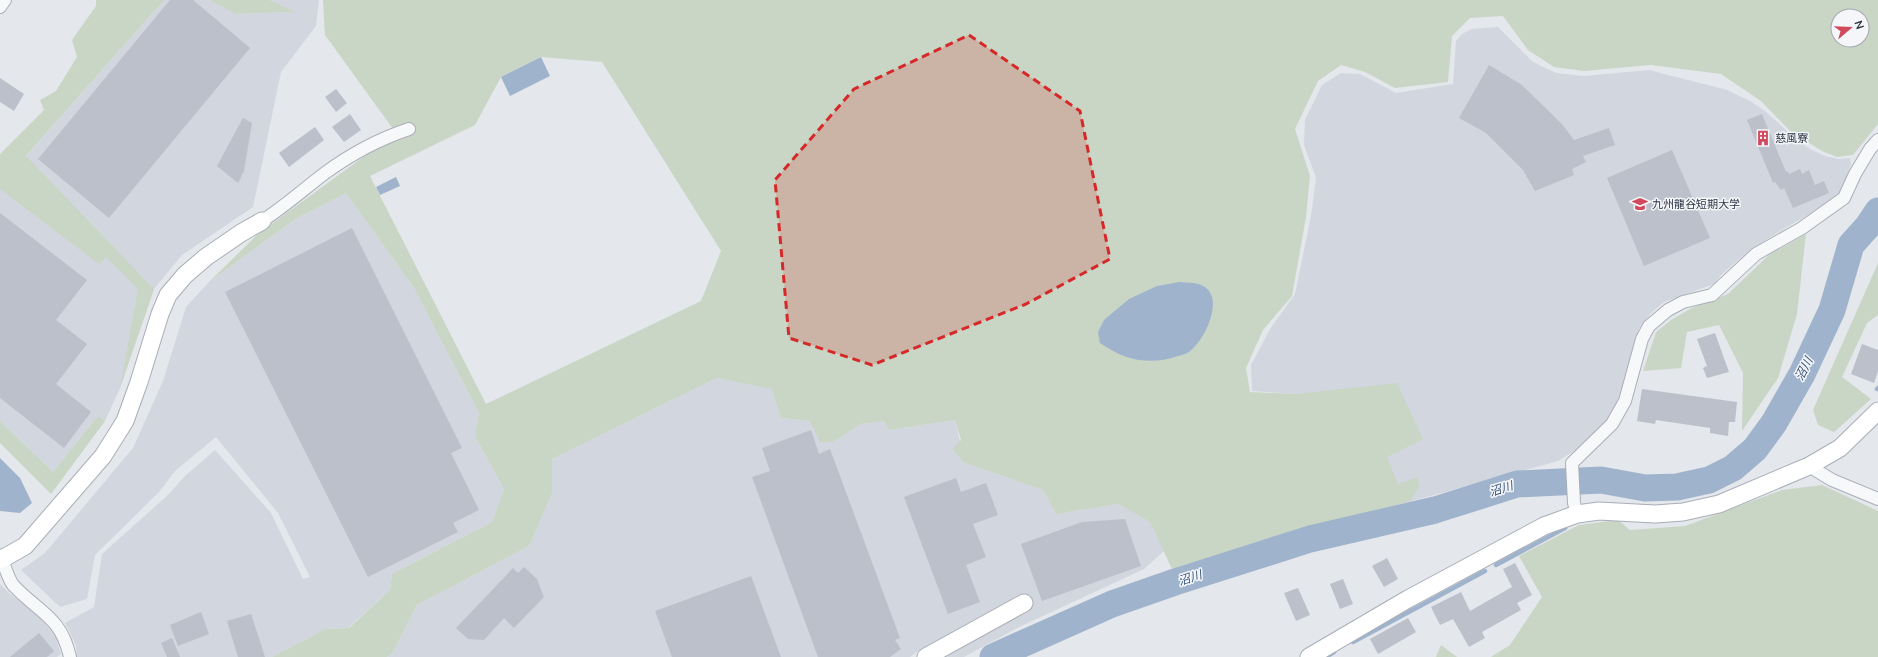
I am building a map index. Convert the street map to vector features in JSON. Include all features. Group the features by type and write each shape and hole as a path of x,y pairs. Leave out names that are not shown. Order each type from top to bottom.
{"street":[{"path":"0,7 5,0"},
{"path":"70,657 67,644 55,621 12,584 1,558 25,546 103,456 124,421 139,382 160,314 168,296 185,275 206,257 240,233 276,212 326,172 384,138 409,129"},
{"path":"1576,508 1572,463 1612,424 1625,401 1642,339 1648,326 1668,310 1683,302 1712,295 1756,254 1802,228 1844,198 1855,174 1870,149 1878,140"},
{"path":"1309,657 1408,599 1576,508 1655,514 1683,512 1719,504 1809,466 1840,448 1878,411"},
{"path":"1809,466 1832,480 1878,499"},
{"path":"926,657 1024,603"}],"highlighted area":[{"path":"969,35 1080,111 1110,259 1026,304 872,365 789,338 775,180 854,89"}],"shaded area":[{"path":"164,0 209,0 235,14 294,12 270,0 319,0 316,26 281,72 253,207 182,255 154,289 120,388 105,421 98,416 53,472 0,421 0,186"},
{"path":"1498,27 1533,62 1556,73 1584,76 1649,70 1727,90 1750,101 1765,111 1797,140 1810,149 1825,156 1839,159 1850,158 1851,165 1839,194 1818,209 1746,253 1721,275 1714,284 1664,302 1651,313 1639,328 1627,379 1616,409 1590,441 1558,461 1383,509 1354,522 1173,571 1164,551 1144,569 1017,628 964,657 927,657 918,651 910,657 387,657 393,652 417,605 529,546 552,494 552,459 717,378 773,389 781,418 810,421 833,442 861,424 884,421 889,430 955,420 965,463 1043,490 1056,514 1118,504 1150,522 1164,550 1297,394 1252,391 1251,365 1270,329 1295,294 1311,216 1316,178 1304,145 1305,120 1322,85 1341,73 1360,74 1396,93 1453,84 1456,41 1462,34 1472,29"},
{"path":"346,193 414,288 479,413 475,436 504,489 492,522 392,574 390,590 348,628 325,629 272,657 77,657 76,645 65,623 94,607 102,554 168,495 185,476 215,450 271,513 303,579 310,577 278,513 216,437 175,471 159,492 95,555 87,599 60,607 21,570 45,553 133,448 163,381 186,307 209,282 297,218"},
{"path":"0,584 10,594 39,616 56,638 61,654 57,657 0,657"}],"green space":[{"path":"96,0 164,0 26,156 154,289 120,388 138,289 106,257 99,264 0,189 0,154 44,110 40,100 56,91 77,57 72,40 96,6"},
{"path":"209,0 270,0 295,12 235,14"},
{"path":"323,0 1878,0 1878,124 1853,155 1837,157 1822,151 1791,132 1761,101 1721,74 1651,65 1584,71 1554,67 1528,50 1503,16 1470,18 1452,36 1448,82 1395,88 1365,72 1341,65 1318,81 1295,129 1310,176 1306,217 1292,296 1263,330 1246,368 1250,392 1297,394 1397,383 1423,439 1387,457 1398,484 1417,477 1420,486 1410,501 1383,509 1354,522 1173,571 1150,522 1118,504 1056,514 1043,490 965,463 952,449 961,440 955,420 889,430 884,421 861,424 833,442 820,442 810,421 781,418 772,389 717,378 552,459 552,494 529,546 417,605 393,652 387,657 272,657 325,629 349,628 390,590 392,574 492,522 504,489 475,436 479,413 414,288 346,193 297,218 209,282 258,234 396,133 325,35","holes":["541,57 602,62 721,251 701,301 486,404 370,176 475,125 501,77"]},
{"path":"1806,234 1797,314 1778,378 1742,431 1743,373 1719,325 1687,332 1681,368 1643,371 1656,332 1671,320 1692,308 1728,294 1769,255"},
{"path":"1878,263 1878,315 1867,323 1842,377 1871,399 1834,432 1818,425 1813,410"},
{"path":"98,416 105,421 51,494 0,443 0,421 53,472"},
{"path":"1822,485 1878,511 1878,657 1491,657 1510,645 1542,597 1519,556 1579,525 1618,520 1630,530 1685,526 1782,490"},
{"path":"1441,645 1457,657 1436,657"}],"water":[{"path":"541,57 550,76 510,96 501,77"},
{"path":"396,177 400,186 380,195 376,187"},
{"path":"1180,282 1201,285 1209,290 1212,298 1213,308 1207,329 1189,352 1157,361 1137,360 1118,354 1100,343 1098,332 1104,320 1129,299 1157,286"},
{"path":"0,458 20,478 32,503 20,513 0,511"}],"building":[{"path":"170,0 193,0 250,48 109,218 38,159"},
{"path":"1489,65 1522,85 1562,124 1574,140 1609,128 1615,145 1583,156 1586,162 1572,169 1574,175 1535,191 1523,170 1486,133 1459,118"},
{"path":"0,78 24,94 14,111 0,102"},
{"path":"336,89 347,103 336,112 325,97"},
{"path":"350,114 361,130 344,142 332,127"},
{"path":"1762,114 1786,172 1788,171 1789,174 1800,169 1802,174 1809,170 1815,185 1824,181 1829,193 1793,208 1784,188 1781,190 1775,182 1773,183 1747,120"},
{"path":"243,118 252,123 244,171 238,183 217,166"},
{"path":"315,127 324,140 289,167 279,153"},
{"path":"1672,150 1710,238 1644,266 1607,178"},
{"path":"0,213 87,280 56,320 87,344 56,384 91,412 64,448 0,398"},
{"path":"352,228 462,448 451,453 479,510 453,523 458,532 368,577 225,292"},
{"path":"1715,333 1729,372 1707,378 1703,368 1707,366 1697,339"},
{"path":"1862,344 1878,350 1878,371 1874,383 1851,374"},
{"path":"1642,389 1737,402 1735,422 1729,422 1728,436 1710,433 1710,428 1656,420 1655,424 1637,421"},
{"path":"811,430 819,454 830,449 900,638 895,640 901,649 890,657 818,657 752,477 770,471 762,448"},
{"path":"956,478 961,492 986,483 998,515 973,524 986,557 966,565 980,602 948,614 904,497"},
{"path":"1125,519 1141,566 1042,601 1021,544 1082,522"},
{"path":"1387,558 1398,579 1384,587 1372,566"},
{"path":"1515,563 1532,595 1517,603 1521,610 1482,632 1485,638 1469,647 1453,619 1440,625 1431,607 1461,592 1470,611 1512,587 1503,569"},
{"path":"524,567 537,579 544,597 514,628 504,618 484,640 468,639 456,628 513,568 518,573"},
{"path":"751,576 781,657 672,657 655,611"},
{"path":"1343,579 1353,604 1340,609 1330,584"},
{"path":"1298,588 1310,615 1296,621 1284,593"},
{"path":"201,612 209,634 178,646 170,625"},
{"path":"251,614 265,657 238,657 227,621"},
{"path":"1408,618 1416,632 1378,654 1370,639"},
{"path":"39,633 54,651 47,657 10,657"},
{"path":"172,638 180,657 167,657 161,643"}],"waterway":[{"name":"沼川","path":"993,657 1112,604 1175,582 1310,539 1435,510 1517,484 1601,480 1645,488 1677,487 1709,480 1733,468 1755,449 1774,423 1802,374 1832,310 1851,245 1868,226 1878,211"},
{"path":"1496,565 1565,528"},
{"path":"1353,642 1485,571"},
{"path":"1326,657 1334,652"}],"place":[{"name":"慈風寮","path":"1763,138"},
{"name":"九州龍谷短期大学","path":"1640,204"}]}
